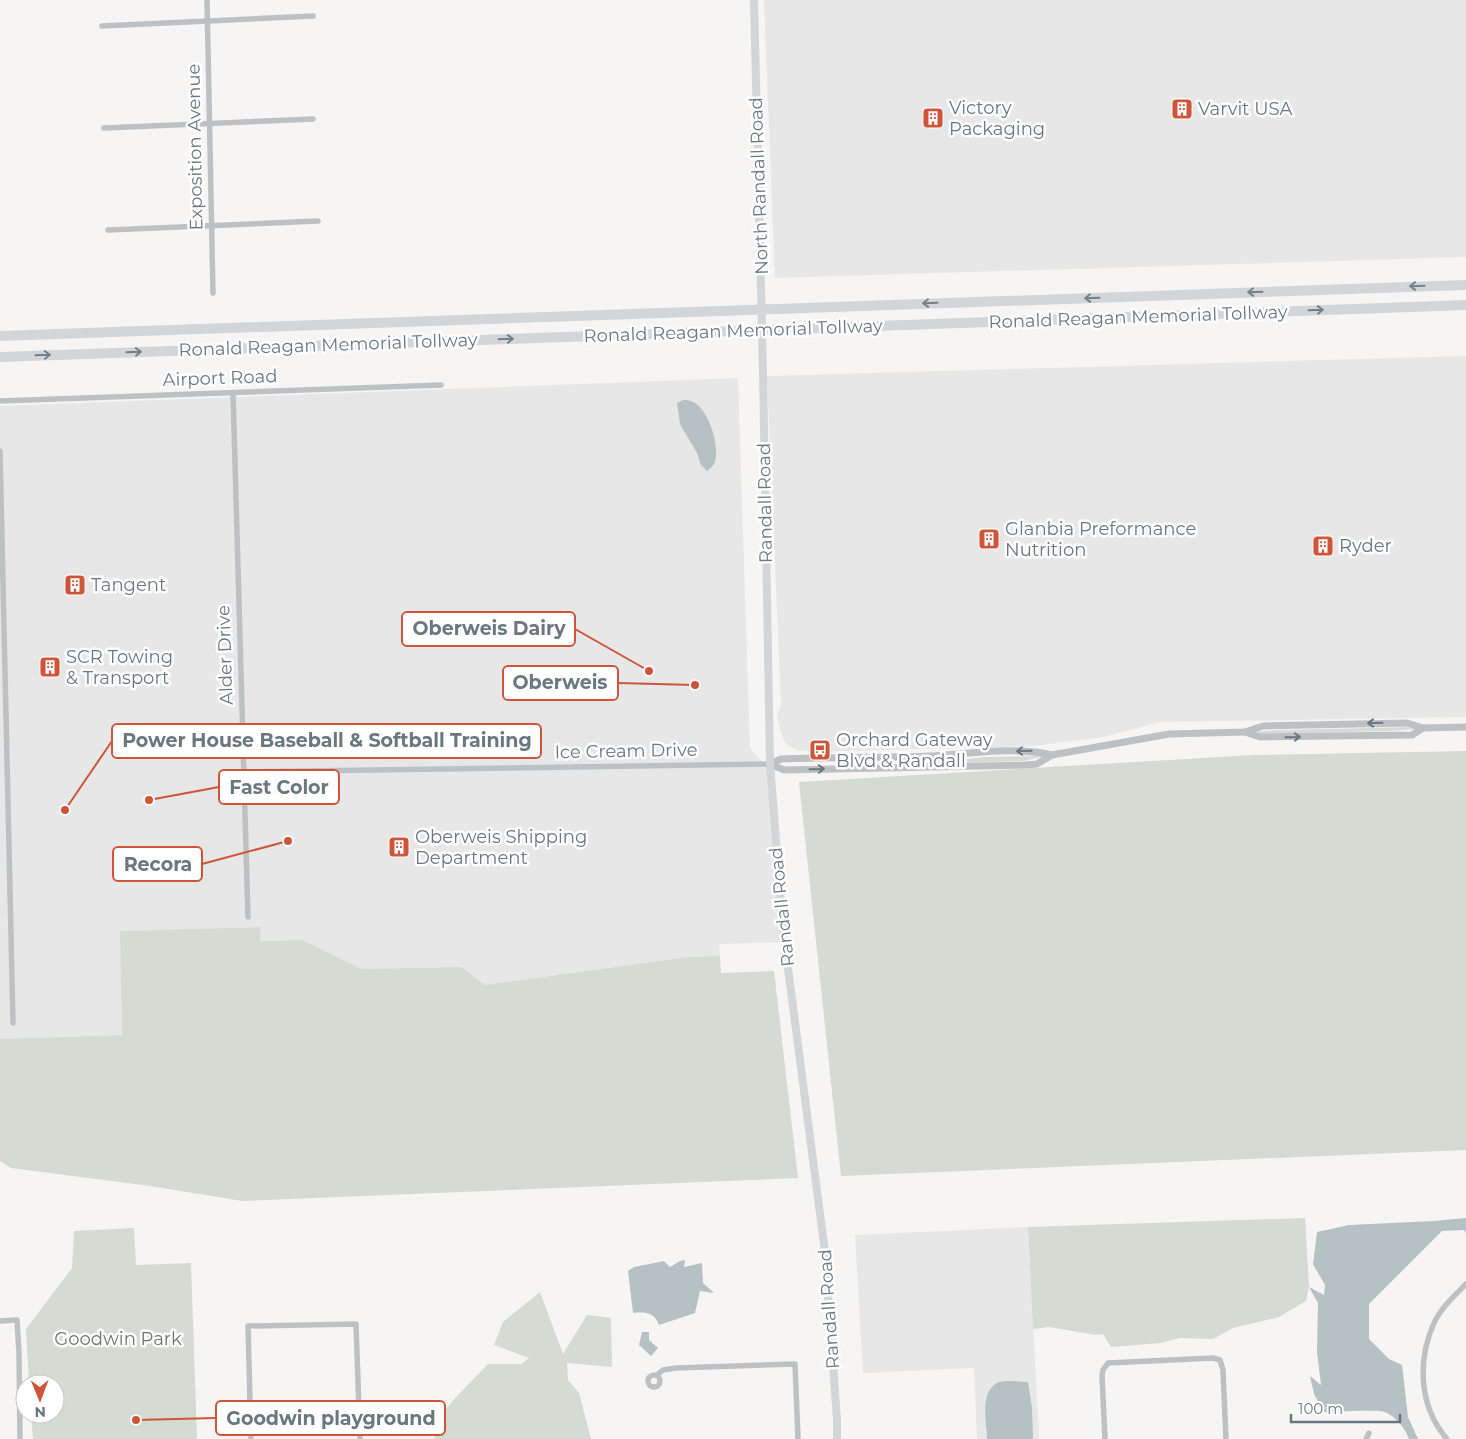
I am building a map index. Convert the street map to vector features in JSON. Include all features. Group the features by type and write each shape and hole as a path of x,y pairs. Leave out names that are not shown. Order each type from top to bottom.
{"highway":[{"name":"Ronald Reagan Memorial Tollway","path":"0,336 1466,285"},
{"name":"Ronald Reagan Memorial Tollway","path":"0,357 1466,305"}],"main road":[{"name":"North Randall Road","path":"754,0 763,372"},
{"name":"Randall Road","path":"763,372 770,764 783,930 825,1252 837,1439"}],"street":[{"name":"Exposition Avenue","path":"207,0 213,293"},
{"path":"102,26 313,16"},
{"path":"104,128 313,119"},
{"path":"108,230 318,221"},
{"name":"Airport Road","path":"0,401 441,386"},
{"name":"Alder Drive","path":"233,393 248,917"},
{"path":"0,451 13,1023"},
{"path":"770,764 784,770 1037,764 1052,755 1169,734 1245,732 1263,726 1407,723 1423,728 1466,728"},
{"path":"1245,732 1260,738 1412,735 1423,728"},
{"path":"770,764 780,759 928,756 997,752 1033,751 1052,755"},
{"name":"Ice Cream Drive","path":"243,772 770,764"},
{"path":"1447,1439 1439,1429 1426,1402 1422,1374 1426,1346 1434,1322 1447,1303 1466,1284"},
{"path":"0,1321 17,1320 20,1439"},
{"path":"251,1439 248,1326 356,1324 360,1439"},
{"path":"1106,1439 1102,1375 1108,1362 1213,1358 1220,1360 1223,1370 1226,1439"},
{"path":"657,1375 662,1370 672,1368 795,1364 798,1439"}],"shaded area":[{"path":"764,0 1466,0 1466,257 775,278"},
{"path":"1466,356 1466,717 1160,722 1103,737 1033,746 814,752 797,750 787,745 783,739 777,717 781,704 767,376"},
{"path":"738,378 750,748 767,767 782,942 719,944 720,956 688,957 485,985 461,967 362,969 302,940 260,941 261,927 121,931 123,1035 0,1039 0,406"},
{"path":"683,400 697,404 711,425 716,458 713,465 707,471 701,465 697,453 680,424 677,403"},
{"path":"1466,1218 1466,1233 1464,1230 1442,1231 1369,1304 1369,1339 1389,1359 1402,1365 1408,1417 1418,1439 1409,1439 1400,1423 1393,1416 1385,1412 1324,1412 1314,1394 1310,1376 1321,1385 1317,1352 1318,1303 1309,1287 1324,1295 1325,1285 1313,1264 1317,1232 1349,1225"},
{"path":"1028,1227 1039,1439 977,1439 974,1368 863,1373 855,1235"},
{"path":"685,1260 684,1267 702,1263 703,1283 714,1293 700,1291 695,1313 659,1325 652,1315 633,1313 628,1271 634,1267 664,1261 670,1267"},
{"path":"642,1332 649,1332 649,1340 658,1348 651,1356 639,1345"},
{"path":"1004,1381 1028,1382 1032,1408 1033,1439 987,1439 985,1408 991,1388 997,1383"}],"green space":[{"path":"1416,727 1415,729 1391,731 1252,734 1252,732 1279,730"},
{"path":"1466,751 1466,1150 841,1176 799,782 1253,755"},
{"path":"1044,756 1024,761 935,763 985,757"},
{"path":"261,927 260,941 302,940 362,969 461,967 485,985 688,957 720,956 721,973 774,971 798,1178 242,1201 150,1186 11,1168 0,1161 0,1039 122,1035 120,931"},
{"path":"1305,1218 1309,1287 1306,1301 1279,1317 1233,1328 1213,1339 1180,1338 1161,1343 1111,1347 1103,1334 1096,1335 1049,1327 1033,1329 1028,1227"},
{"name":"Goodwin Park","path":"134,1228 136,1265 191,1263 197,1439 33,1439 32,1424 65,1424 65,1374 28,1374 26,1329 72,1268 74,1231"},
{"path":"540,1292 563,1354 587,1315 611,1318 612,1367 567,1363 568,1380 579,1393 591,1439 435,1439 431,1426 488,1364 522,1364 529,1358 494,1345 503,1322"}],"place":[{"name":"Varvit USA","path":"1182,109"},
{"name":"Victory Packaging","path":"933,118"},
{"name":"Glanbia Preformance Nutrition","path":"989,539"},
{"name":"Ryder","path":"1323,546"},
{"name":"Tangent","path":"75,585"},
{"name":"SCR Towing & Transport","path":"50,667"},
{"name":"Oberweis Dairy","path":"649,671"},
{"name":"Oberweis","path":"695,685"},
{"name":"Orchard Gateway Blvd & Randall","path":"820,750"},
{"name":"Fast Color","path":"149,800"},
{"name":"Power House Baseball & Softball Training","path":"65,810"},
{"name":"Recora","path":"288,841"},
{"name":"Oberweis Shipping Department","path":"399,847"},
{"name":"Goodwin playground","path":"136,1420"}]}
